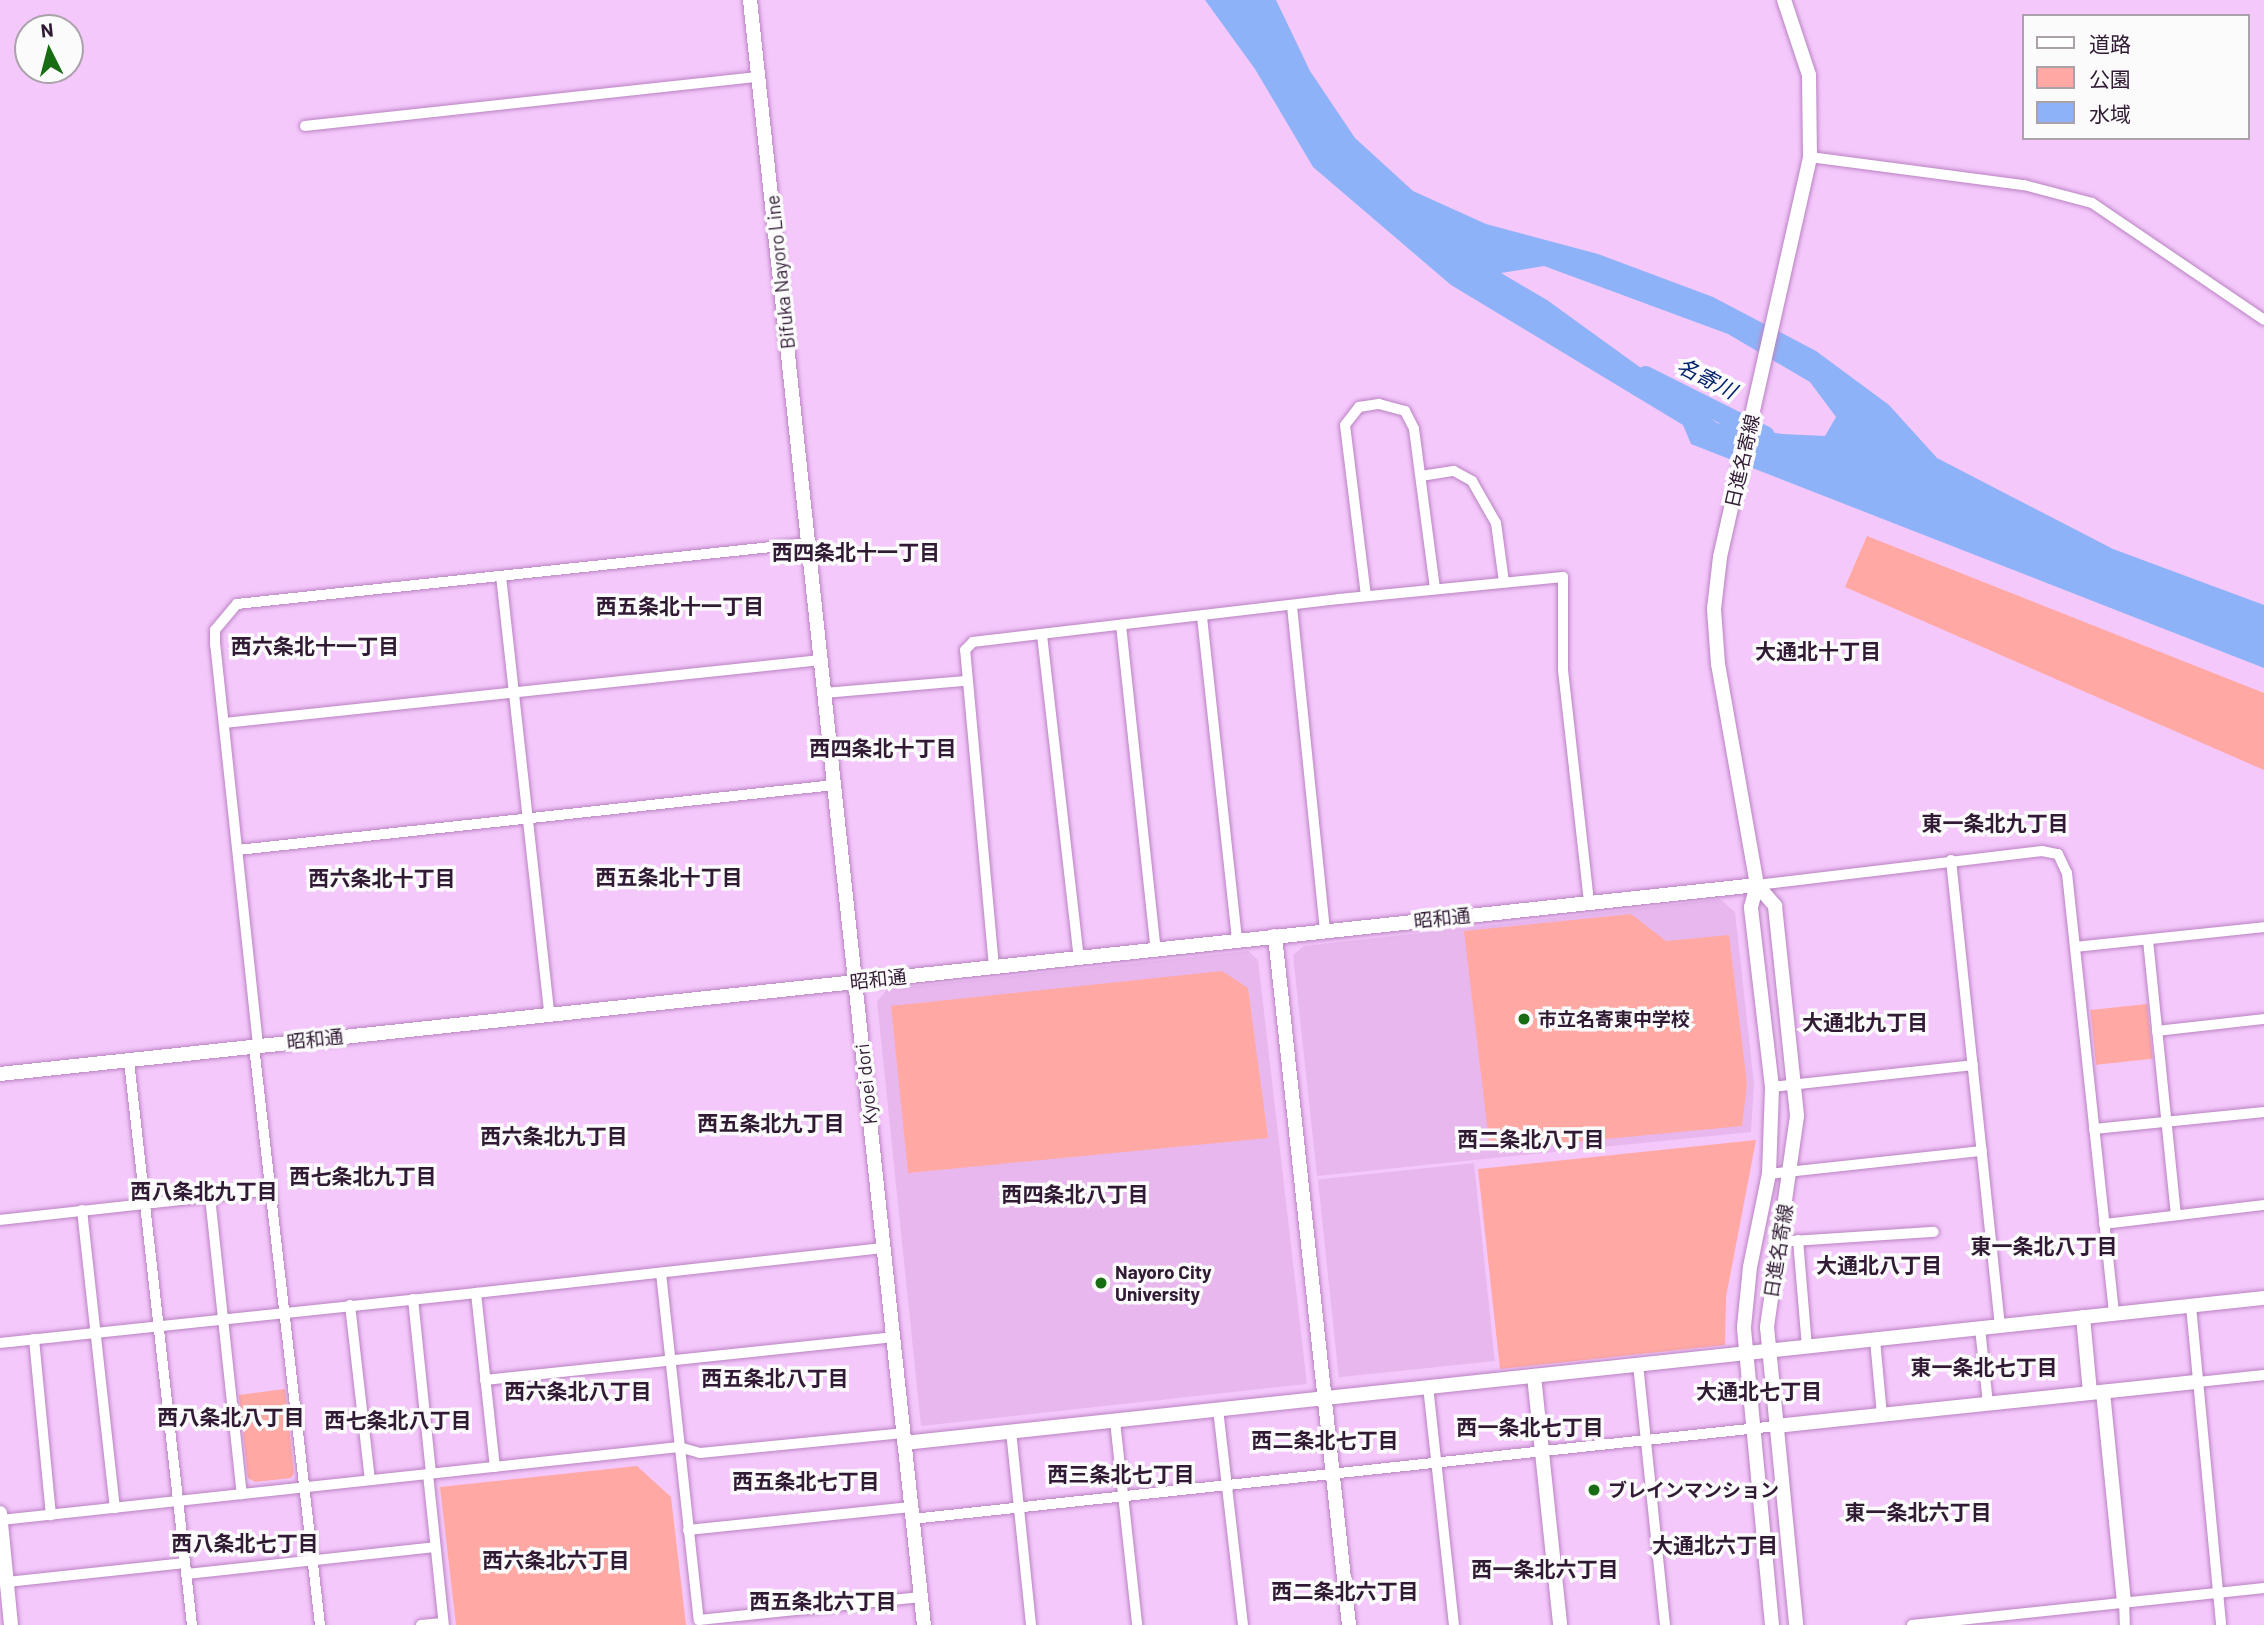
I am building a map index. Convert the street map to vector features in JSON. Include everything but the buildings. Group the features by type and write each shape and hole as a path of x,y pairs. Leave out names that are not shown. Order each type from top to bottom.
{"street":[{"name":"Bifuka Nayoro Line","path":"750,0 809,543"},
{"name":"日進名寄線","path":"1772,1625 1745,1353 1750,1267 1769,1174 1772,1087 1751,907 1757,885 1715,635 1720,557 1810,157 1809,75 1784,0"},
{"path":"304,126 759,76"},
{"path":"1810,157 2024,185 2092,203 2264,320"},
{"path":"1366,596 1345,425 1359,407 1379,404 1405,411 1414,429 1436,589"},
{"path":"1421,476 1454,471 1472,481 1496,523 1504,582"},
{"path":"320,1625 286,1312 278,1276 215,630 237,604 809,543"},
{"name":"Kyoei dori","path":"809,543 924,1625"},
{"path":"501,576 549,1014"},
{"path":"994,967 965,681 965,650 973,642 1366,596 1563,577 1563,670 1589,902"},
{"path":"1292,606 1325,932"},
{"path":"1202,617 1237,940"},
{"path":"1121,625 1156,950"},
{"path":"1042,635 1079,958"},
{"path":"223,723 821,660"},
{"path":"824,692 965,681"},
{"path":"238,850 834,785"},
{"path":"1757,885 1951,860 2042,851 2058,854 2067,873 2114,1314"},
{"path":"1951,860 2000,1326"},
{"name":"日進名寄線","path":"1757,885 1775,906 1797,1116 1792,1171 1771,1282 1768,1351 1796,1625"},
{"name":"昭和通","path":"0,1074 1757,885"},
{"path":"2076,947 2264,927"},
{"path":"1275,936 1349,1625"},
{"path":"2148,940 2176,1215"},
{"path":"2157,1031 2264,1019"},
{"path":"129,1061 192,1625"},
{"path":"1772,1087 1973,1065"},
{"path":"2094,1129 2264,1112"},
{"path":"1769,1174 1982,1151"},
{"path":"0,1220 270,1190"},
{"path":"210,1197 242,1494"},
{"path":"2104,1224 2264,1205"},
{"path":"82,1210 115,1508"},
{"path":"1778,1242 1934,1232"},
{"path":"1798,1240 1807,1347"},
{"path":"0,1343 883,1248"},
{"path":"661,1273 699,1620 921,1597"},
{"path":"476,1293 495,1467"},
{"path":"1,1520 679,1447 700,1453 1011,1431 2264,1298"},
{"path":"413,1299 443,1624 421,1625"},
{"path":"350,1306 370,1480"},
{"path":"2191,1306 2221,1625"},
{"path":"2082,1317 2096,1393 2125,1625"},
{"path":"1980,1328 1988,1404"},
{"path":"485,1380 892,1337"},
{"path":"34,1339 51,1515"},
{"path":"1875,1339 1882,1416"},
{"path":"1638,1364 1665,1625"},
{"path":"688,1530 912,1513 1020,1508 2264,1375"},
{"path":"1534,1376 1560,1625"},
{"path":"1428,1386 1454,1625"},
{"path":"1219,1409 1243,1625"},
{"path":"1115,1420 1137,1625"},
{"path":"1011,1431 1031,1625"},
{"path":"0,1513 5,1588 11,1625"},
{"path":"5,1588 435,1546"},
{"path":"1912,1625 2009,1620 2124,1601 2264,1588"}],"shaded area":[{"name":"市立名寄東中学校","path":"1720,899 1735,912 1754,1084 1751,1132 1317,1176 1293,955 1304,946"},
{"name":"Nayoro City University","path":"1248,951 1258,960 1307,1384 921,1426 877,1001 888,989"},
{"path":"1474,1163 1495,1361 1339,1377 1318,1179"}],"green space":[{"path":"1867,536 2264,693 2264,770 1845,587"},
{"path":"1631,914 1666,941 1729,935 1747,1084 1742,1126 1490,1150 1464,931"},
{"path":"1222,971 1248,988 1268,1138 908,1173 891,1006"},
{"path":"2147,1004 2153,1059 2096,1065 2090,1010"},
{"path":"1756,1140 1726,1297 1725,1345 1500,1369 1478,1169"},
{"path":"285,1389 294,1473 291,1478 255,1482 248,1478 239,1395"},
{"path":"637,1466 671,1497 686,1625 456,1625 440,1487"}],"water":[{"path":"1205,0 1276,0 1310,71 1355,138 1413,191 1486,224 1598,254 1713,297 1816,351 1889,405 1937,458 2113,549 2264,605 2264,668 1691,444 1683,425 1451,285 1313,167 1255,69","holes":["1544,266 1728,334 1810,382 1836,417 1825,436 1782,434 1717,423 1547,300 1501,273"]}],"waterway":[{"name":"名寄川","path":"1645,375 1765,435"}],"place":[{"name":"市立名寄東中学校","path":"1524,1019"},
{"name":"Nayoro City University","path":"1101,1283"},
{"name":"ブレインマンション","path":"1594,1490"}],"district":[{"name":"西四条北十一丁目","path":"856,552"},
{"name":"西五条北十一丁目","path":"680,606"},
{"name":"西六条北十一丁目","path":"315,646"},
{"name":"大通北十丁目","path":"1818,651"},
{"name":"西四条北十丁目","path":"883,748"},
{"name":"東一条北九丁目","path":"1995,823"},
{"name":"西五条北十丁目","path":"669,877"},
{"name":"西六条北十丁目","path":"382,878"},
{"name":"大通北九丁目","path":"1865,1022"},
{"name":"西五条北九丁目","path":"771,1123"},
{"name":"西六条北九丁目","path":"554,1136"},
{"name":"西二条北八丁目","path":"1531,1139"},
{"name":"西七条北九丁目","path":"363,1176"},
{"name":"西八条北九丁目","path":"204,1191"},
{"name":"西四条北八丁目","path":"1075,1194"},
{"name":"東一条北八丁目","path":"2044,1246"},
{"name":"大通北八丁目","path":"1879,1265"},
{"name":"東一条北七丁目","path":"1984,1367"},
{"name":"西五条北八丁目","path":"775,1378"},
{"name":"西六条北八丁目","path":"578,1391"},
{"name":"大通北七丁目","path":"1759,1391"},
{"name":"西八条北八丁目","path":"231,1417"},
{"name":"西七条北八丁目","path":"398,1420"},
{"name":"西一条北七丁目","path":"1530,1427"},
{"name":"西二条北七丁目","path":"1325,1440"},
{"name":"西三条北七丁目","path":"1121,1474"},
{"name":"西五条北七丁目","path":"806,1481"},
{"name":"東一条北六丁目","path":"1918,1512"},
{"name":"西八条北七丁目","path":"245,1543"},
{"name":"大通北六丁目","path":"1715,1545"},
{"name":"西六条北六丁目","path":"556,1560"},
{"name":"西一条北六丁目","path":"1545,1569"},
{"name":"西二条北六丁目","path":"1345,1591"},
{"name":"西五条北六丁目","path":"823,1601"}]}
